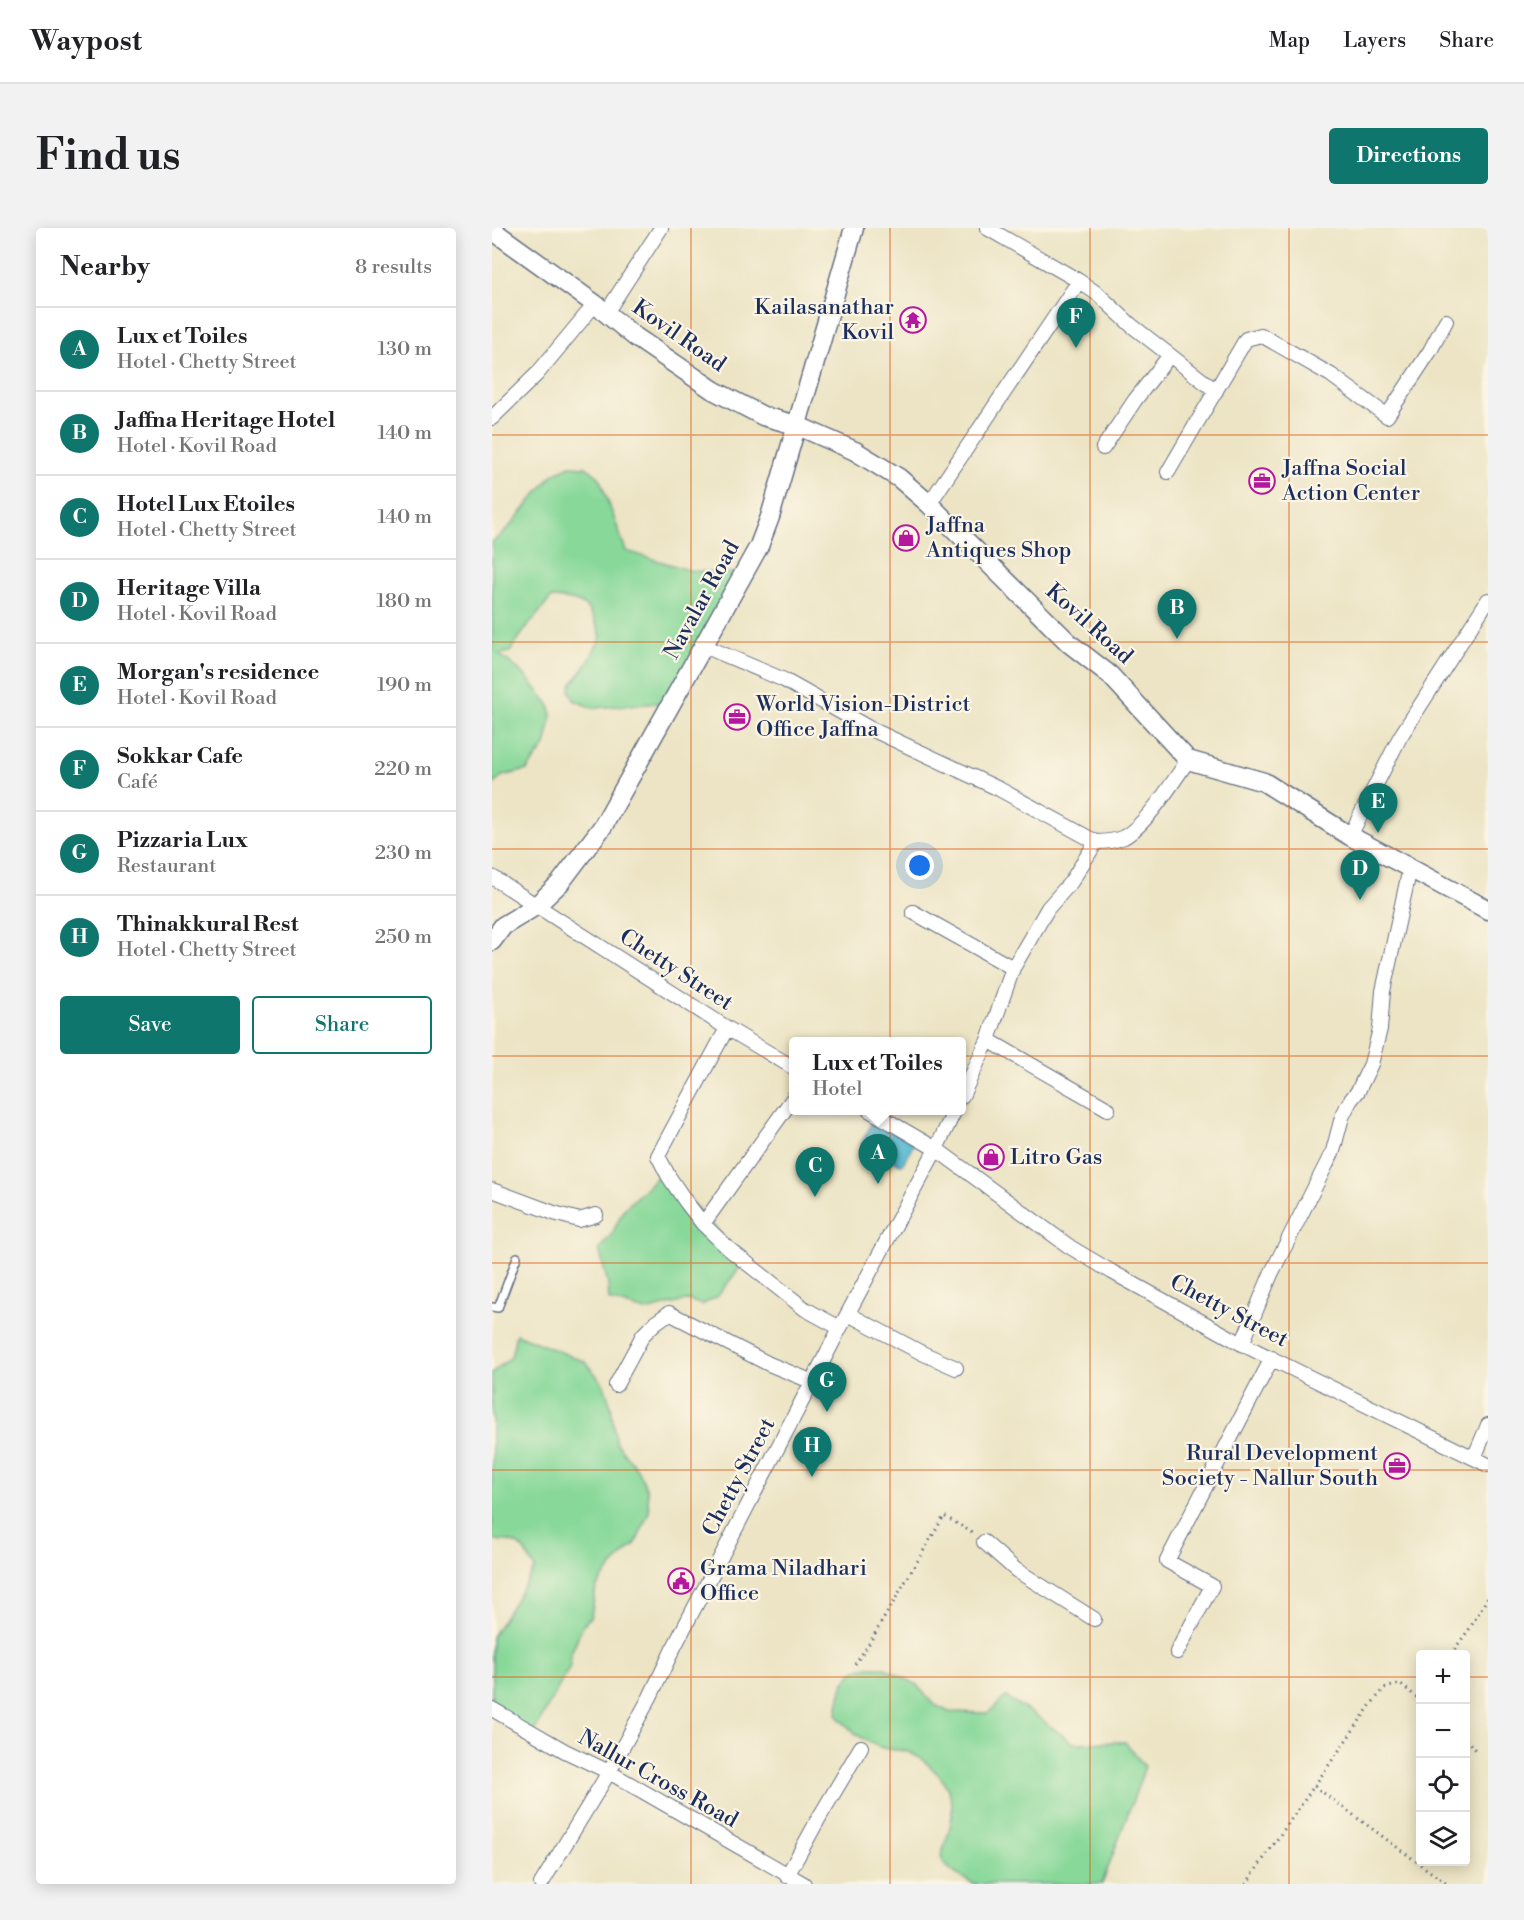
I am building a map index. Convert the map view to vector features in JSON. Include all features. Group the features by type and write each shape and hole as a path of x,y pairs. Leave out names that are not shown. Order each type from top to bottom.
{"street":[{"path":"492,418 600,309 661,228"},
{"name":"Navalar Road","path":"492,941 503,926 537,905 560,883 603,826 759,546 770,517 854,228"},
{"path":"987,228 1099,295 1131,324 1216,391"},
{"name":"Kovil Road","path":"492,230 634,336 712,390 763,416 796,424 855,451 899,478 929,504 1070,644 1110,675 1188,760"},
{"path":"929,504 1079,281"},
{"path":"1168,472 1246,339 1261,336 1331,375 1387,416 1430,351 1446,321"},
{"path":"1103,448 1135,400 1170,355"},
{"path":"1350,836 1400,737 1488,600"},
{"path":"705,646 784,680 869,728 999,789 1096,842 1108,842 1122,838 1134,830 1188,760 1264,782 1350,836 1488,910"},
{"path":"966,1087 988,1040 1012,968 1048,908 1071,882 1096,842"},
{"path":"1242,1344 1271,1274 1333,1150 1342,1117 1371,1064 1380,1029 1383,991 1410,868"},
{"name":"Chetty Street","path":"492,877 727,1028 789,1065"},
{"path":"913,912 1012,968"},
{"path":"727,1028 658,1156 669,1176 703,1224 729,1249 804,1309 840,1328"},
{"path":"988,1040 1108,1109"},
{"path":"703,1224 789,1104"},
{"name":"Chetty Street","path":"878,1115 936,1149 1070,1248 1242,1344 1488,1465"},
{"path":"936,1149 953,1115"},
{"name":"Chetty Street","path":"541,1884 609,1772 650,1697 840,1328 936,1149"},
{"path":"492,1190 579,1220 596,1215"},
{"path":"616,1385 643,1335 669,1313 769,1364 813,1382"},
{"path":"848,1314 956,1368"},
{"path":"1177,1652 1212,1586 1167,1561 1272,1358"},
{"path":"1474,1458 1488,1425"},
{"path":"984,1542 1016,1570 1094,1619"},
{"name":"Nallur Cross Road","path":"492,1709 565,1751 609,1772 804,1884"},
{"path":"787,1876 861,1747"}],"lane":[{"path":"492,1307 498,1308 517,1257"}],"path":[{"path":"855,1664 944,1516 984,1542"},
{"path":"1454,1650 1488,1597"},
{"path":"1246,1884 1371,1703 1385,1688 1400,1684 1416,1695"},
{"path":"1470,1744 1475,1750"},
{"path":"1314,1786 1447,1884"}],"green space":[{"path":"570,466 586,467 599,477 626,551 692,571 744,574 673,702 592,708 574,700 570,691 571,685 586,666 601,637 594,618 585,606 571,600 551,598 510,652 499,654 523,673 549,704 552,715 545,746 527,770 502,776 492,786 492,542 509,527 553,475"},
{"path":"665,1169 669,1177 745,1261 717,1297 702,1305 689,1300 645,1311 609,1300 608,1284 599,1249 612,1234 623,1210"},
{"path":"516,1334 586,1362 604,1385 611,1407 616,1443 637,1469 647,1489 649,1512 636,1543 611,1567 596,1588 591,1616 583,1625 571,1653 570,1666 534,1732 492,1709 492,1637 535,1568 517,1544 492,1539 492,1373 511,1357"},
{"path":"883,1667 916,1684 933,1704 949,1712 988,1713 1006,1697 1073,1743 1125,1742 1145,1767 1102,1884 975,1884 955,1874 947,1867 941,1857 949,1832 952,1810 948,1789 942,1779 923,1760 905,1751 887,1749 873,1744 853,1732 837,1716 843,1687 850,1675 863,1668"}],"water":[{"path":"873,1121 914,1143 902,1165 861,1144"}],"place":[{"name":"Kailasanathar Kovil","path":"913,320"},
{"name":"Sokkar Cafe","path":"1076,348"},
{"name":"Jaffna Social Action Center","path":"1262,481"},
{"name":"Jaffna Antiques Shop","path":"906,538"},
{"name":"Jaffna Heritage Hotel","path":"1177,639"},
{"name":"World Vision-District Office Jaffna","path":"737,717"},
{"name":"Morgan's residence","path":"1378,833"},
{"name":"Heritage Villa","path":"1360,900"},
{"name":"Litro Gas","path":"991,1157"},
{"name":"Lux et Toiles","path":"878,1184"},
{"name":"Hotel Lux Etoiles","path":"815,1197"},
{"name":"Pizzaria Lux","path":"827,1412"},
{"name":"Rural Development Society - Nallur South","path":"1397,1466"},
{"name":"Thinakkural Rest","path":"812,1477"},
{"name":"Grama Niladhari Office","path":"681,1581"}]}
